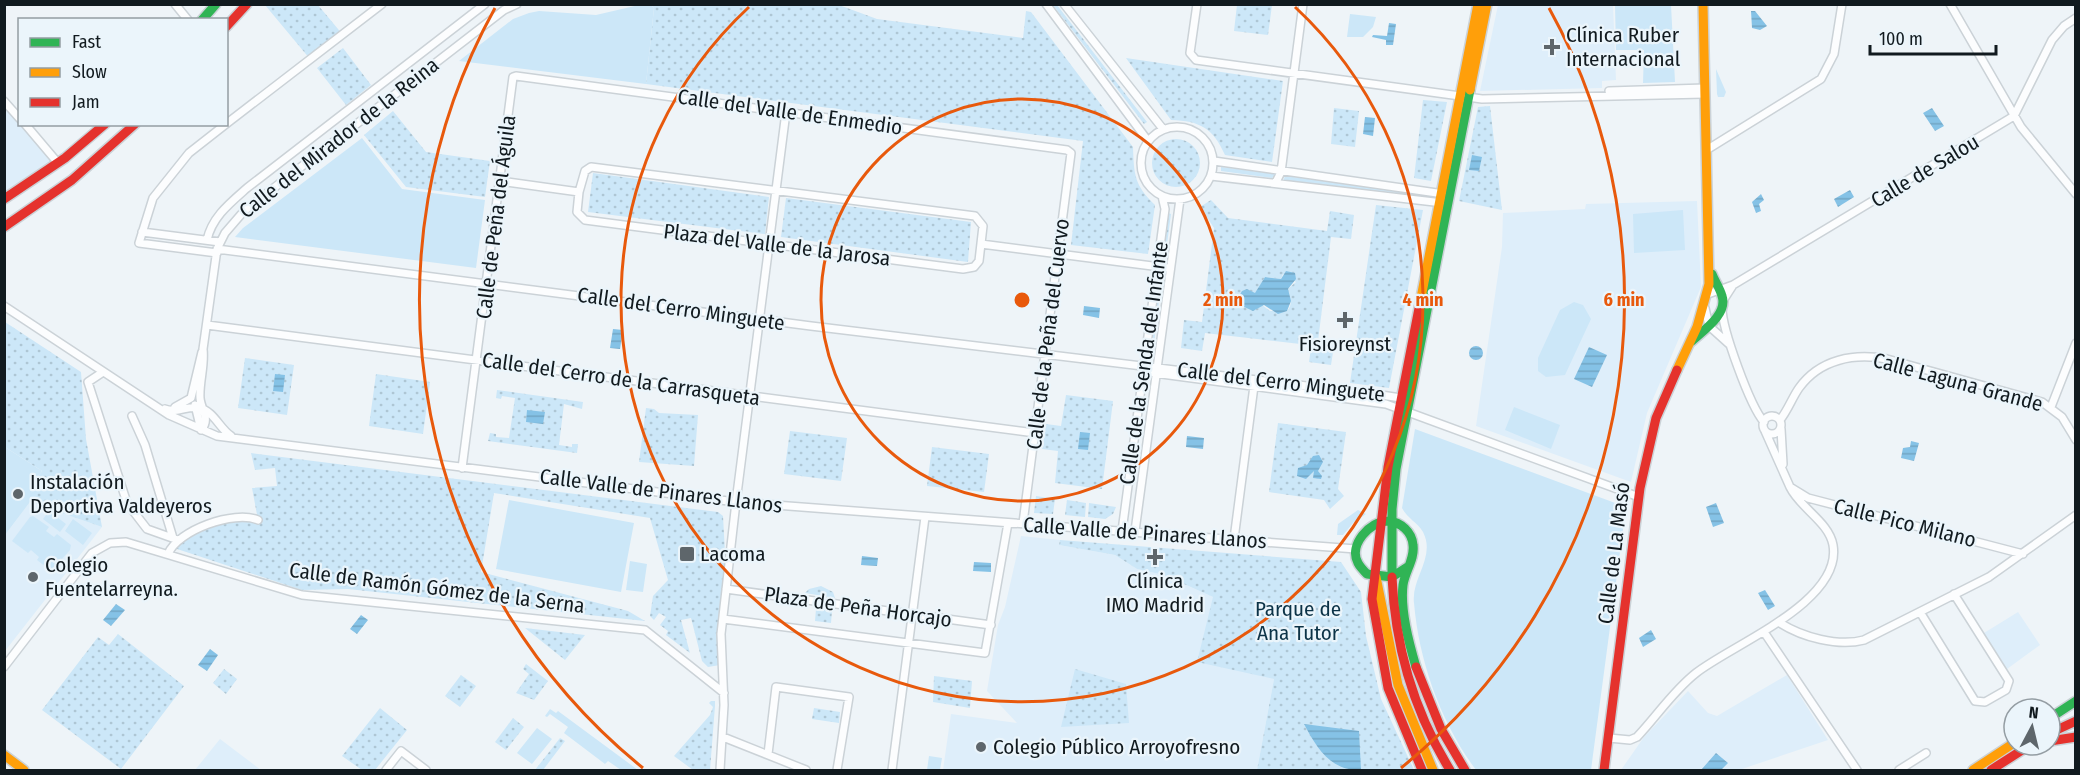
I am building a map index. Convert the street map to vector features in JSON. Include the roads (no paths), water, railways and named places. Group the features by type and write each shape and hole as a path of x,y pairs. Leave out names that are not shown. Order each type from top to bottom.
{"main road":[{"path":"204,18 216,4"},
{"path":"228,25 247,4"},
{"path":"1450,771 1433,741 1409,682 1396,620 1392,577 1393,488 1403,411 1401,398 1464,95 1478,4"},
{"path":"1464,95 1487,4"},
{"name":"Calle de La Masó","path":"1604,771 1639,497 1657,415 1705,306 1708,294 1710,268 1708,149 1703,4"},
{"path":"4,200 58,163 103,126"},
{"path":"4,226 47,200 115,146 133,126"},
{"path":"1422,771 1400,721 1380,658 1372,599 1376,577 1379,522 1403,411 1443,199"},
{"name":"Calle de La Masó","path":"1688,346 1709,326 1721,303 1710,268"},
{"path":"1409,566 1392,577 1376,577 1363,571 1357,562 1356,549 1364,530 1379,522 1392,522 1406,530 1413,541 1414,552 1403,590 1420,680 1437,724 1465,771"},
{"path":"1376,577 1398,685 1434,771"},
{"path":"2062,710 2076,701"},
{"path":"2062,728 2076,722"},
{"path":"1973,771 2002,750"},
{"path":"4,755 24,771"},
{"path":"1992,771 2012,757"}],"street":[{"path":"175,4 186,18"},
{"path":"228,122 382,4"},
{"name":"Calle del Mirador de la Reina","path":"207,240 211,225 224,208 247,188 485,4"},
{"name":"Calle del Mirador de la Reina","path":"201,430 204,427 205,410 200,399 205,364 203,349 218,248 244,211 504,10 517,4"},
{"path":"1046,4 1148,141"},
{"path":"1064,4 1163,129"},
{"path":"1197,4 1190,53 1196,60 1488,99 1609,90 1705,91"},
{"path":"1276,182 1281,172 1303,4"},
{"path":"1708,149 1821,80 1832,63 1842,4"},
{"path":"1950,4 2014,116 2076,194"},
{"path":"2014,116 2052,40 2064,26 2076,18"},
{"name":"Calle del Valle de Enmedio","path":"516,76 1065,148"},
{"name":"Calle de Peña del Águila","path":"462,468 488,284 513,77 516,76"},
{"path":"4,101 18,116"},
{"path":"720,771 724,693 723,619 726,589 735,502 786,112"},
{"name":"Calle de Salou","path":"1721,303 1733,285 2014,116"},
{"path":"27,126 58,163"},
{"path":"142,232 153,198 171,174 189,153 223,126"},
{"path":"1179,127 1193,130 1206,141 1214,161 1211,176 1195,194 1179,199 1162,196 1146,182 1142,174 1141,158 1148,141 1163,129 1179,127"},
{"name":"Calle de la Peña del Cuervo","path":"1023,524 1071,153 1065,148"},
{"path":"1214,161 1443,199"},
{"path":"500,181 579,192 585,171 598,167 777,190 975,216 983,226 981,243 1168,268"},
{"path":"1211,176 1443,199"},
{"name":"Plaza del Valle de la Jarosa","path":"579,192 577,212 585,220 963,269 976,265 981,243"},
{"name":"Calle de la Senda del Infante","path":"1122,531 1165,209 1162,196"},
{"name":"Calle de la Senda del Infante","path":"1135,531 1168,268 1179,199"},
{"name":"Calle del Cerro Minguete","path":"218,248 207,240 142,232 139,243 218,248 1144,368 1380,403 1639,497"},
{"path":"1705,306 1710,312 1721,303 1708,294"},
{"name":"Calle Pico Milano","path":"1609,738 1635,739 1694,674 1779,622 1816,589 1827,577 1833,564 1832,542 1814,517 1800,505 1765,432 1764,422 1756,411 1731,346 1721,303"},
{"name":"Calle Valle de Pinares Llanos","path":"4,306 181,422 236,439 735,502 1356,549"},
{"path":"1705,306 1709,326"},
{"name":"Calle del Cerro de la Carrasqueta","path":"207,325 1035,434"},
{"name":"Calle Pico Milano","path":"1709,326 1731,346"},
{"path":"2051,407 2076,343"},
{"path":"150,403 177,407 191,398 203,349"},
{"path":"201,430 195,407 203,349"},
{"name":"Calle Laguna Grande","path":"1780,420 1811,375 1834,362 1853,357 1887,359 2032,399 2051,407 2062,417 2076,440"},
{"name":"Calle del Cerro Minguete","path":"1155,370 1401,398"},
{"path":"103,372 88,382 127,503 147,529 175,539"},
{"path":"1234,539 1254,386"},
{"path":"150,403 171,411 195,407 205,410 214,417 221,429 236,439"},
{"path":"132,416 145,445 175,539"},
{"path":"1764,422 1771,416 1780,420"},
{"name":"Calle Pico Milano","path":"1780,420 1782,463 1789,484 1810,499 2023,554"},
{"path":"1765,432 1774,435 1781,429"},
{"path":"1800,505 1810,499 1814,517"},
{"path":"1779,622 1814,637 1850,643 1872,637 1989,577 2076,515"},
{"path":"168,554 175,539 226,517 249,516 258,520"},
{"path":"892,771 925,517"},
{"path":"991,625 1008,523"},
{"name":"Calle de Ramón Gómez de la Serna","path":"4,667 92,553 110,543 126,542 302,595 645,630 724,693"},
{"name":"Plaza de Peña Horcajo","path":"723,619 985,653 991,625 726,589"},
{"path":"1920,612 1976,700 1986,702 2006,690 2009,681 1954,594"},
{"path":"1764,632 1857,771"},
{"path":"768,754 776,687 849,697 837,771"},
{"path":"723,737 804,770"},
{"path":"386,771 401,751 426,771"},
{"path":"1899,771 1926,753"}],"water":[{"path":"1751,11 1755,11 1767,26 1760,30 1752,28"},
{"path":"1389,23 1396,24 1393,45 1386,45 1386,40 1372,37 1373,35 1387,36"},
{"path":"1932,108 1944,126 1935,131 1923,113"},
{"path":"1365,117 1375,118 1373,136 1363,134"},
{"path":"1472,155 1482,157 1479,171 1469,170"},
{"path":"1850,190 1854,197 1838,207 1834,199"},
{"path":"1761,194 1764,200 1759,204 1761,211 1756,213 1752,202"},
{"path":"1286,271 1295,273 1296,279 1288,289 1291,301 1287,311 1278,314 1264,305 1253,311 1240,305 1238,298 1242,291 1247,289 1255,293 1265,277 1281,279"},
{"path":"1084,306 1100,308 1099,318 1083,315"},
{"path":"613,329 623,330 620,349 610,348"},
{"path":"1476,346 1481,348 1483,353 1481,358 1476,360 1471,358 1469,353 1471,348"},
{"path":"1589,347 1607,355 1592,387 1574,379"},
{"path":"275,374 285,375 283,392 273,391"},
{"path":"527,410 545,412 543,424 526,422"},
{"path":"1080,432 1090,433 1088,450 1078,449"},
{"path":"1187,436 1204,438 1203,449 1186,447"},
{"path":"1911,441 1919,443 1914,461 1901,458 1903,448 1910,447"},
{"path":"1319,455 1323,462 1318,471 1322,476 1321,479 1313,478 1314,471 1306,479 1297,476 1298,468 1307,465 1313,456"},
{"path":"1716,503 1724,523 1713,527 1706,507"},
{"path":"862,556 878,558 877,566 861,565"},
{"path":"974,562 991,563 991,572 973,571"},
{"path":"1765,590 1775,606 1768,610 1758,593"},
{"path":"116,604 125,610 111,626 103,620"},
{"path":"361,615 368,620 357,634 350,629"},
{"path":"1651,630 1656,639 1643,647 1639,638"},
{"path":"210,649 218,655 207,671 198,665"},
{"path":"1304,724 1359,731 1361,770 1341,767 1333,762 1320,749"},
{"path":"1716,753 1728,763 1721,770 1701,770"}],"place":[{"name":"Clínica Ruber Internacional","path":"1552,47"},
{"name":"Fisioreynst","path":"1345,320"},
{"name":"Instalación Deportiva Valdeyeros","path":"18,494"},
{"name":"Lacoma","path":"687,554"},
{"name":"Clínica IMO Madrid","path":"1155,557"},
{"name":"Colegio Fuentelarreyna.","path":"33,577"},
{"name":"Colegio Público Arroyofresno","path":"981,747"}],"park label":[{"name":"Parque de Ana Tutor","path":"1298,621"}]}
